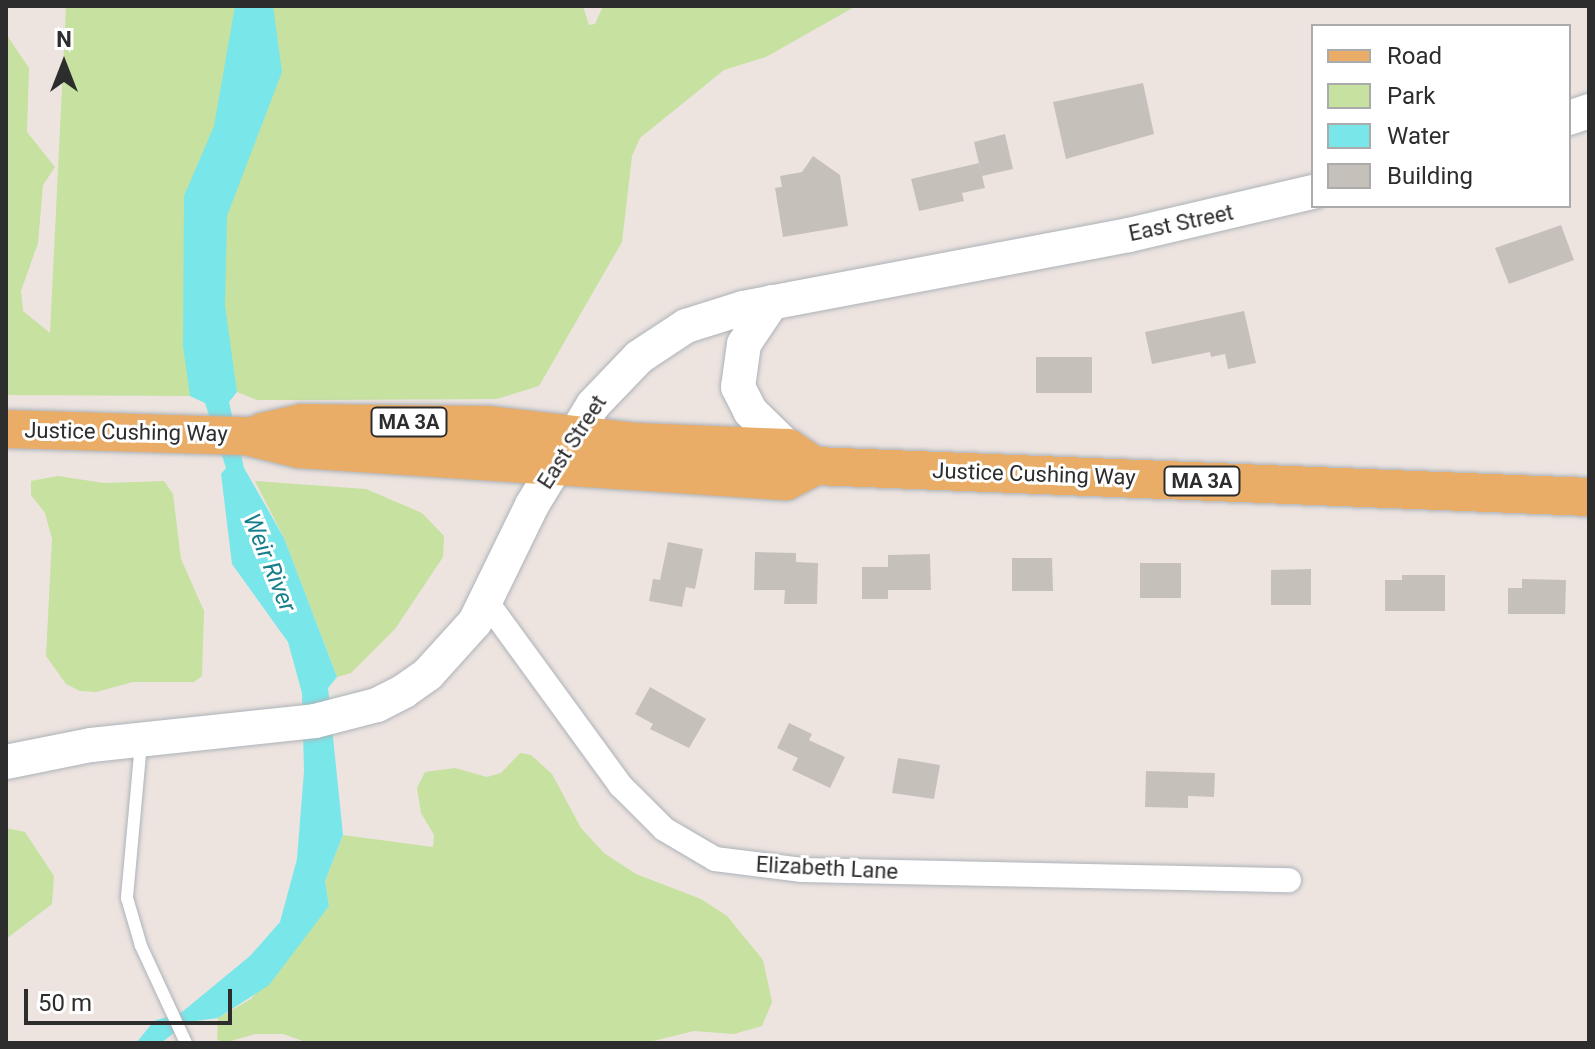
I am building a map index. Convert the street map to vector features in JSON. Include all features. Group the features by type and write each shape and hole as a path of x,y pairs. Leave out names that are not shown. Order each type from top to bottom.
{"main road":[{"name":"East Street","path":"6,762 142,739 279,725 377,705 428,674 461,640 486,601 564,450 603,392 655,344 703,319 772,302 1129,235 1311,192"},
{"path":"772,302 744,344 738,387 750,411 802,457"},
{"name":"Justice Cushing Way","path":"6,429 228,435 302,423 487,425 564,450 786,481 802,457 1589,497"}],"street":[{"name":"Elizabeth Lane","path":"486,601 620,785 664,829 715,859 802,870 1289,880"}],"lane":[{"path":"142,739 126,885 136,933 186,1043"}],"green space":[{"path":"66,6 583,6 589,25 595,24 603,6 856,6 766,57 724,70 640,138 632,156 622,242 539,386 497,399 257,400 237,392 235,385 189,384 190,396 6,395 6,34 29,68 27,132 55,167 43,185 38,243 21,291 23,311 50,333"},
{"path":"58,476 104,483 164,481 173,494 181,559 204,611 202,676 194,682 133,682 96,692 80,691 66,684 46,656 52,539 45,513 31,495 31,481"},
{"path":"255,481 366,489 422,513 444,536 443,557 395,629 351,673 337,677 284,538"},
{"path":"520,753 531,755 552,774 581,828 604,853 636,874 701,899 727,916 763,960 772,1002 762,1026 734,1034 694,1031 645,1043 309,1043 283,1034 255,1034 224,1043 217,1039 218,1018 251,999 329,906 325,881 343,835 433,847 434,835 421,813 417,788 425,772 455,768 487,777 501,773"},
{"path":"6,828 25,832 54,876 52,904 6,939"}],"water":[{"name":"Weir River","path":"235,6 273,6 282,72 227,216 225,306 237,392 229,402 244,468 284,538 337,677 328,688 343,835 325,881 329,906 269,985 218,1018 188,1022 161,1043 136,1043 154,1021 182,1012 250,956 280,922 297,859 304,771 302,693 288,642 232,564 221,474 226,468 205,403 190,396 183,346 184,196 214,126"}],"building":[{"path":"1143,83 1154,134 1066,159 1053,102"},
{"path":"1005,134 1013,169 982,176 974,142"},
{"path":"813,156 840,175 848,226 783,237 775,188 782,187 780,176 802,172"},
{"path":"979,163 985,188 962,193 964,201 919,211 911,179"},
{"path":"1561,225 1574,260 1509,284 1495,248"},
{"path":"1244,311 1256,363 1228,369 1225,354 1211,357 1210,352 1152,364 1145,332"},
{"path":"1036,357 1092,357 1092,393 1036,393"},
{"path":"668,542 703,549 695,589 686,587 682,607 649,601 653,579 660,580"},
{"path":"755,552 796,553 796,562 818,563 817,604 784,604 785,590 754,590"},
{"path":"930,554 931,590 888,590 888,599 862,599 862,567 888,567 888,555"},
{"path":"1012,558 1052,558 1053,591 1012,591"},
{"path":"1140,563 1181,563 1181,598 1140,598"},
{"path":"1311,569 1311,605 1271,605 1271,570"},
{"path":"1402,575 1445,575 1445,611 1385,611 1385,580 1402,580"},
{"path":"1522,579 1566,580 1565,614 1508,614 1508,588 1522,588"},
{"path":"650,687 706,719 689,748 650,729 653,724 635,714"},
{"path":"789,723 812,734 809,740 845,757 830,788 792,770 798,758 777,748"},
{"path":"898,758 940,765 934,799 892,793"},
{"path":"1146,771 1215,773 1214,797 1188,796 1188,808 1145,807"}]}
